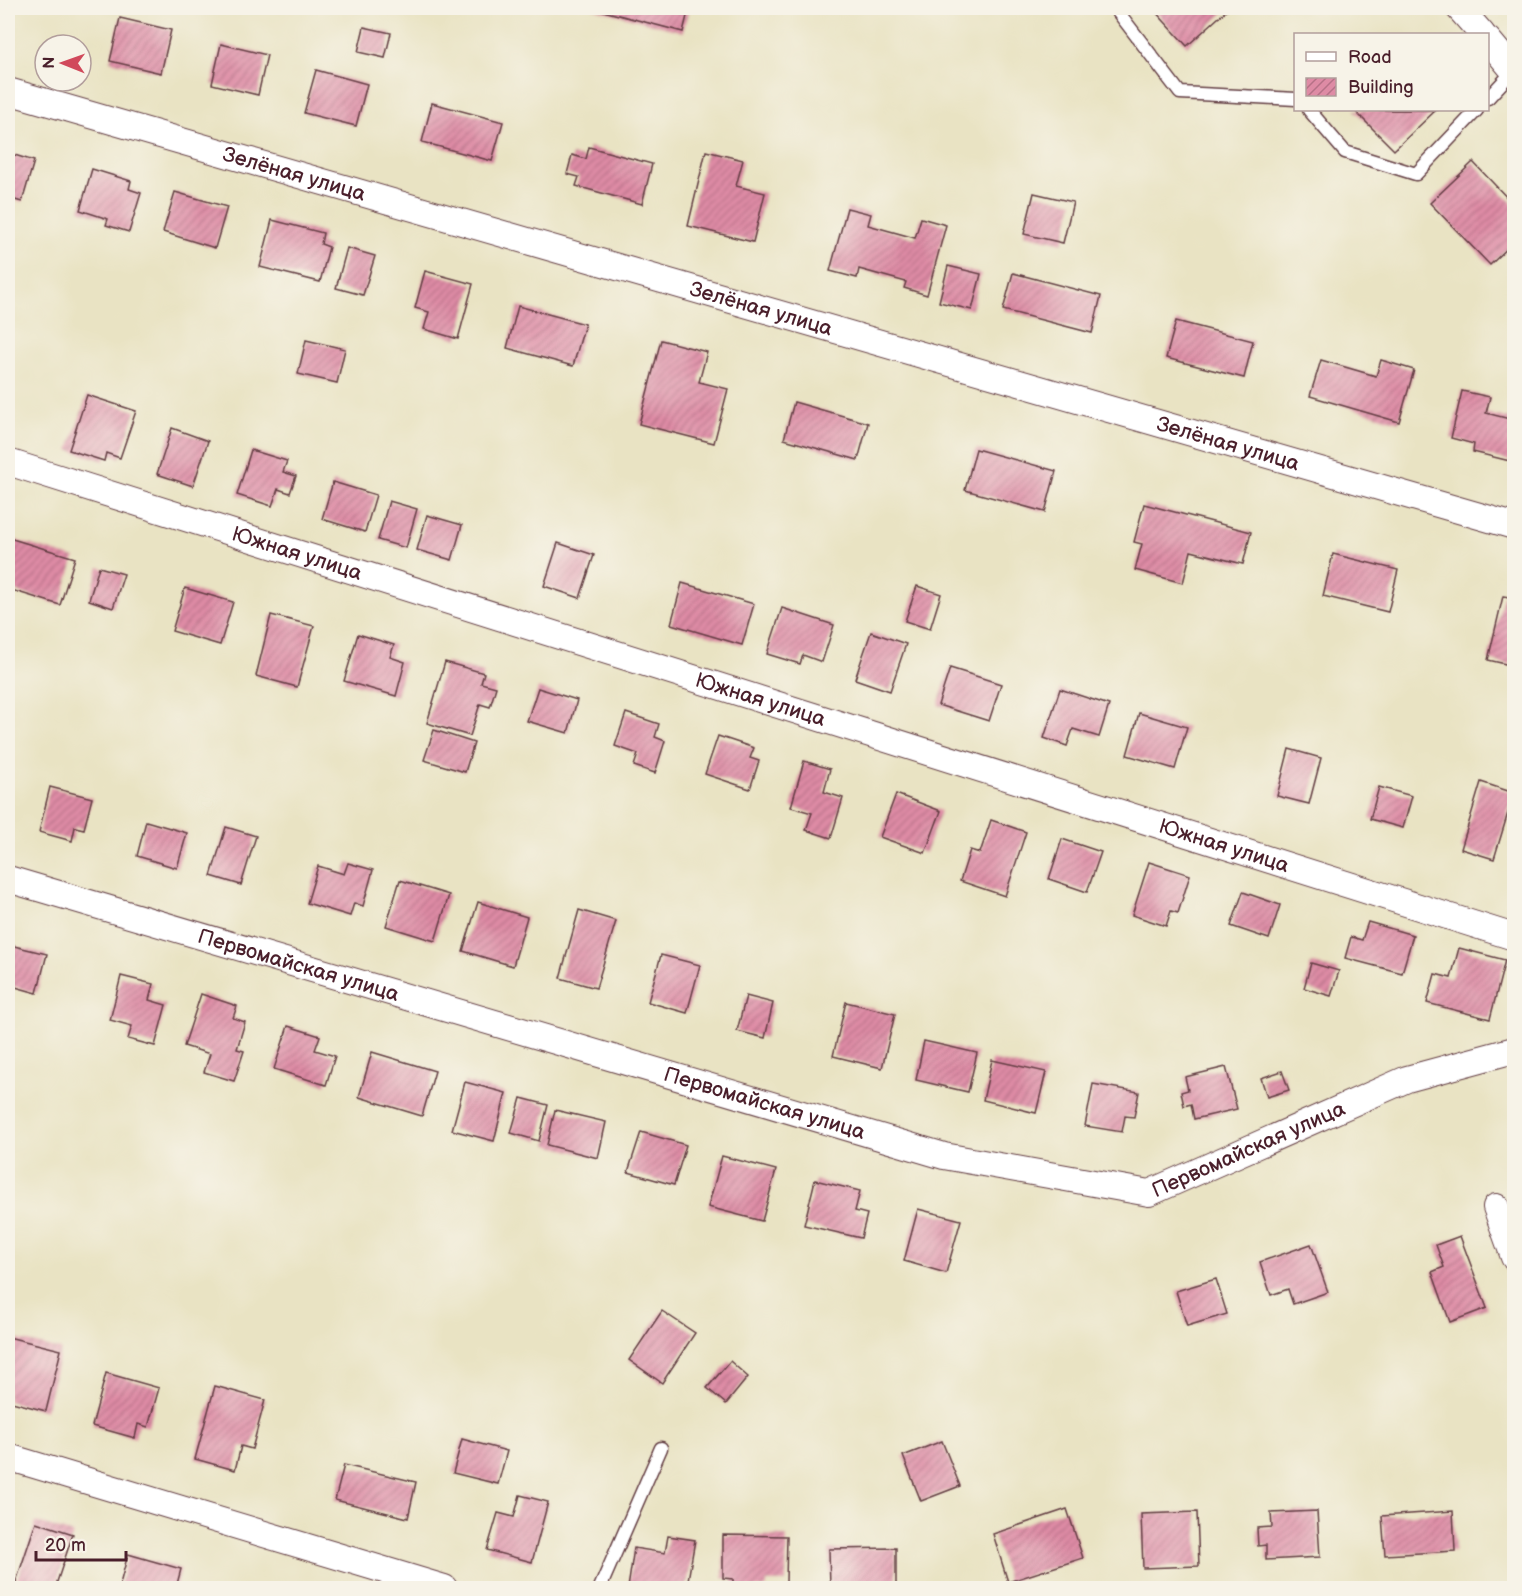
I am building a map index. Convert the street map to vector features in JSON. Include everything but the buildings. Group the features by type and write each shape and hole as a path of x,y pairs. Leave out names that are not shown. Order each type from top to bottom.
{"street":[{"path":"1458,8 1481,33"},
{"path":"1489,41 1514,71"},
{"name":"Зелёная улица","path":"8,91 1515,526"},
{"name":"Южная улица","path":"8,462 1515,937"},
{"name":"Первомайская улица","path":"8,879 944,1156 1149,1193 1407,1079 1515,1050"},
{"path":"1496,1207 1515,1257"},
{"path":"8,1456 444,1588"}],"lane":[{"path":"1115,8 1180,93 1294,99"},
{"path":"1489,97 1514,71"},
{"path":"1310,111 1346,152 1416,174 1476,111"},
{"path":"600,1588 661,1448"}]}
